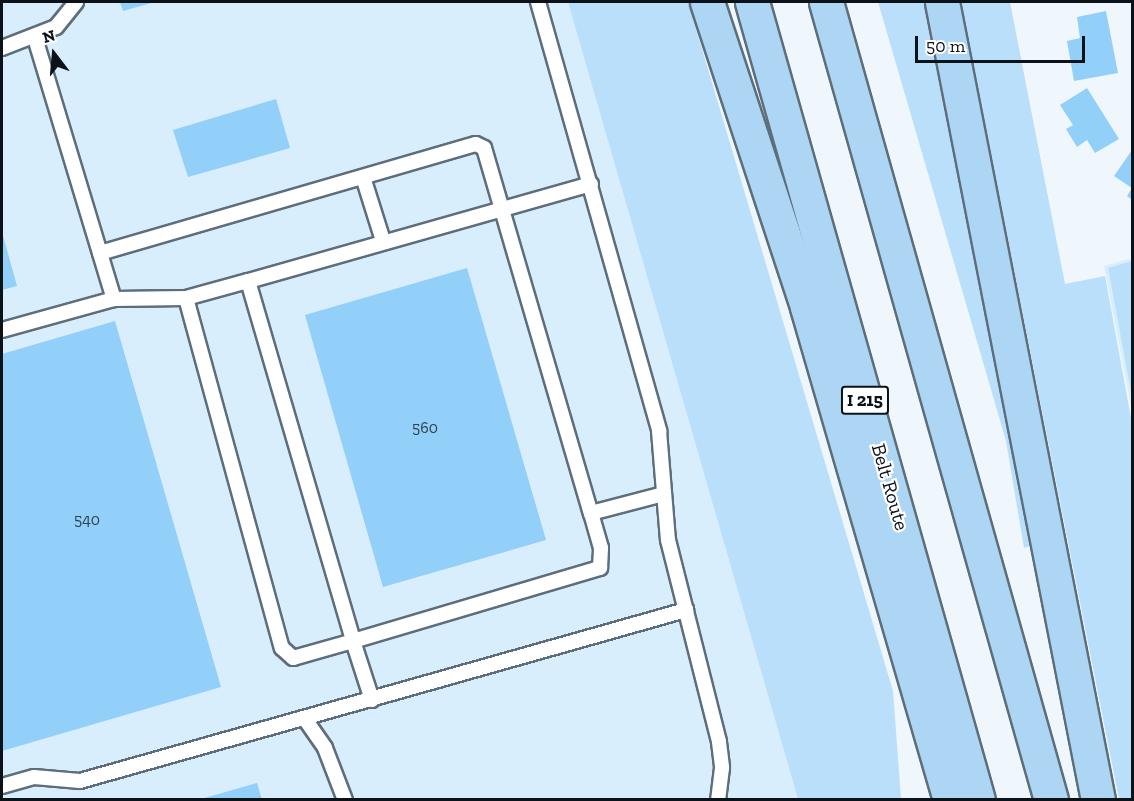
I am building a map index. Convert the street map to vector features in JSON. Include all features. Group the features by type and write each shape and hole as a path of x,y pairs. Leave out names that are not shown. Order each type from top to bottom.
{"highway":[{"path":"707,2 807,307 950,800"},
{"name":"Belt Route","path":"752,2 978,800"},
{"path":"826,2 1051,800"},
{"path":"942,2 1098,800"}],"lane":[{"path":"2,48 35,38 56,27 76,2"},
{"path":"537,2 591,184 659,431 668,540 719,742 722,768 718,800"},
{"path":"35,38 114,299"},
{"path":"100,253 476,144 484,148 601,548 600,568 293,658 282,648 186,298"},
{"path":"363,177 383,241"},
{"path":"2,330 114,299 186,298 591,184"},
{"path":"248,281 372,700"},
{"path":"591,513 664,494"},
{"path":"2,786 34,777 80,781 686,610"},
{"path":"306,719 325,748 345,800"}],"shaded area":[{"path":"2,2 589,2 829,799 2,800"},
{"path":"568,2 688,2 893,691 901,799 798,799"},
{"path":"878,2 924,2 1032,545 1024,548 1006,441"},
{"path":"961,2 1010,2 1065,284 1105,276 1132,424 1132,799 1119,799"},
{"path":"1132,258 1132,411 1104,266"},
{"path":"1132,261 1132,397 1108,268"}],"building":[{"path":"120,2 155,2 123,11"},
{"path":"1106,11 1118,73 1074,81 1067,41 1080,38 1077,17"},
{"path":"1087,88 1119,139 1095,153 1087,140 1077,147 1066,129 1073,125 1060,105"},
{"path":"276,99 290,148 188,177 173,130"},
{"path":"1132,150 1132,188 1114,176"},
{"path":"1132,188 1132,200 1127,196"},
{"path":"2,232 17,286 2,290"},
{"path":"467,268 546,540 383,587 305,315"},
{"path":"115,321 221,687 2,751 2,354"},
{"path":"257,783 262,800 201,800 201,799"}]}
